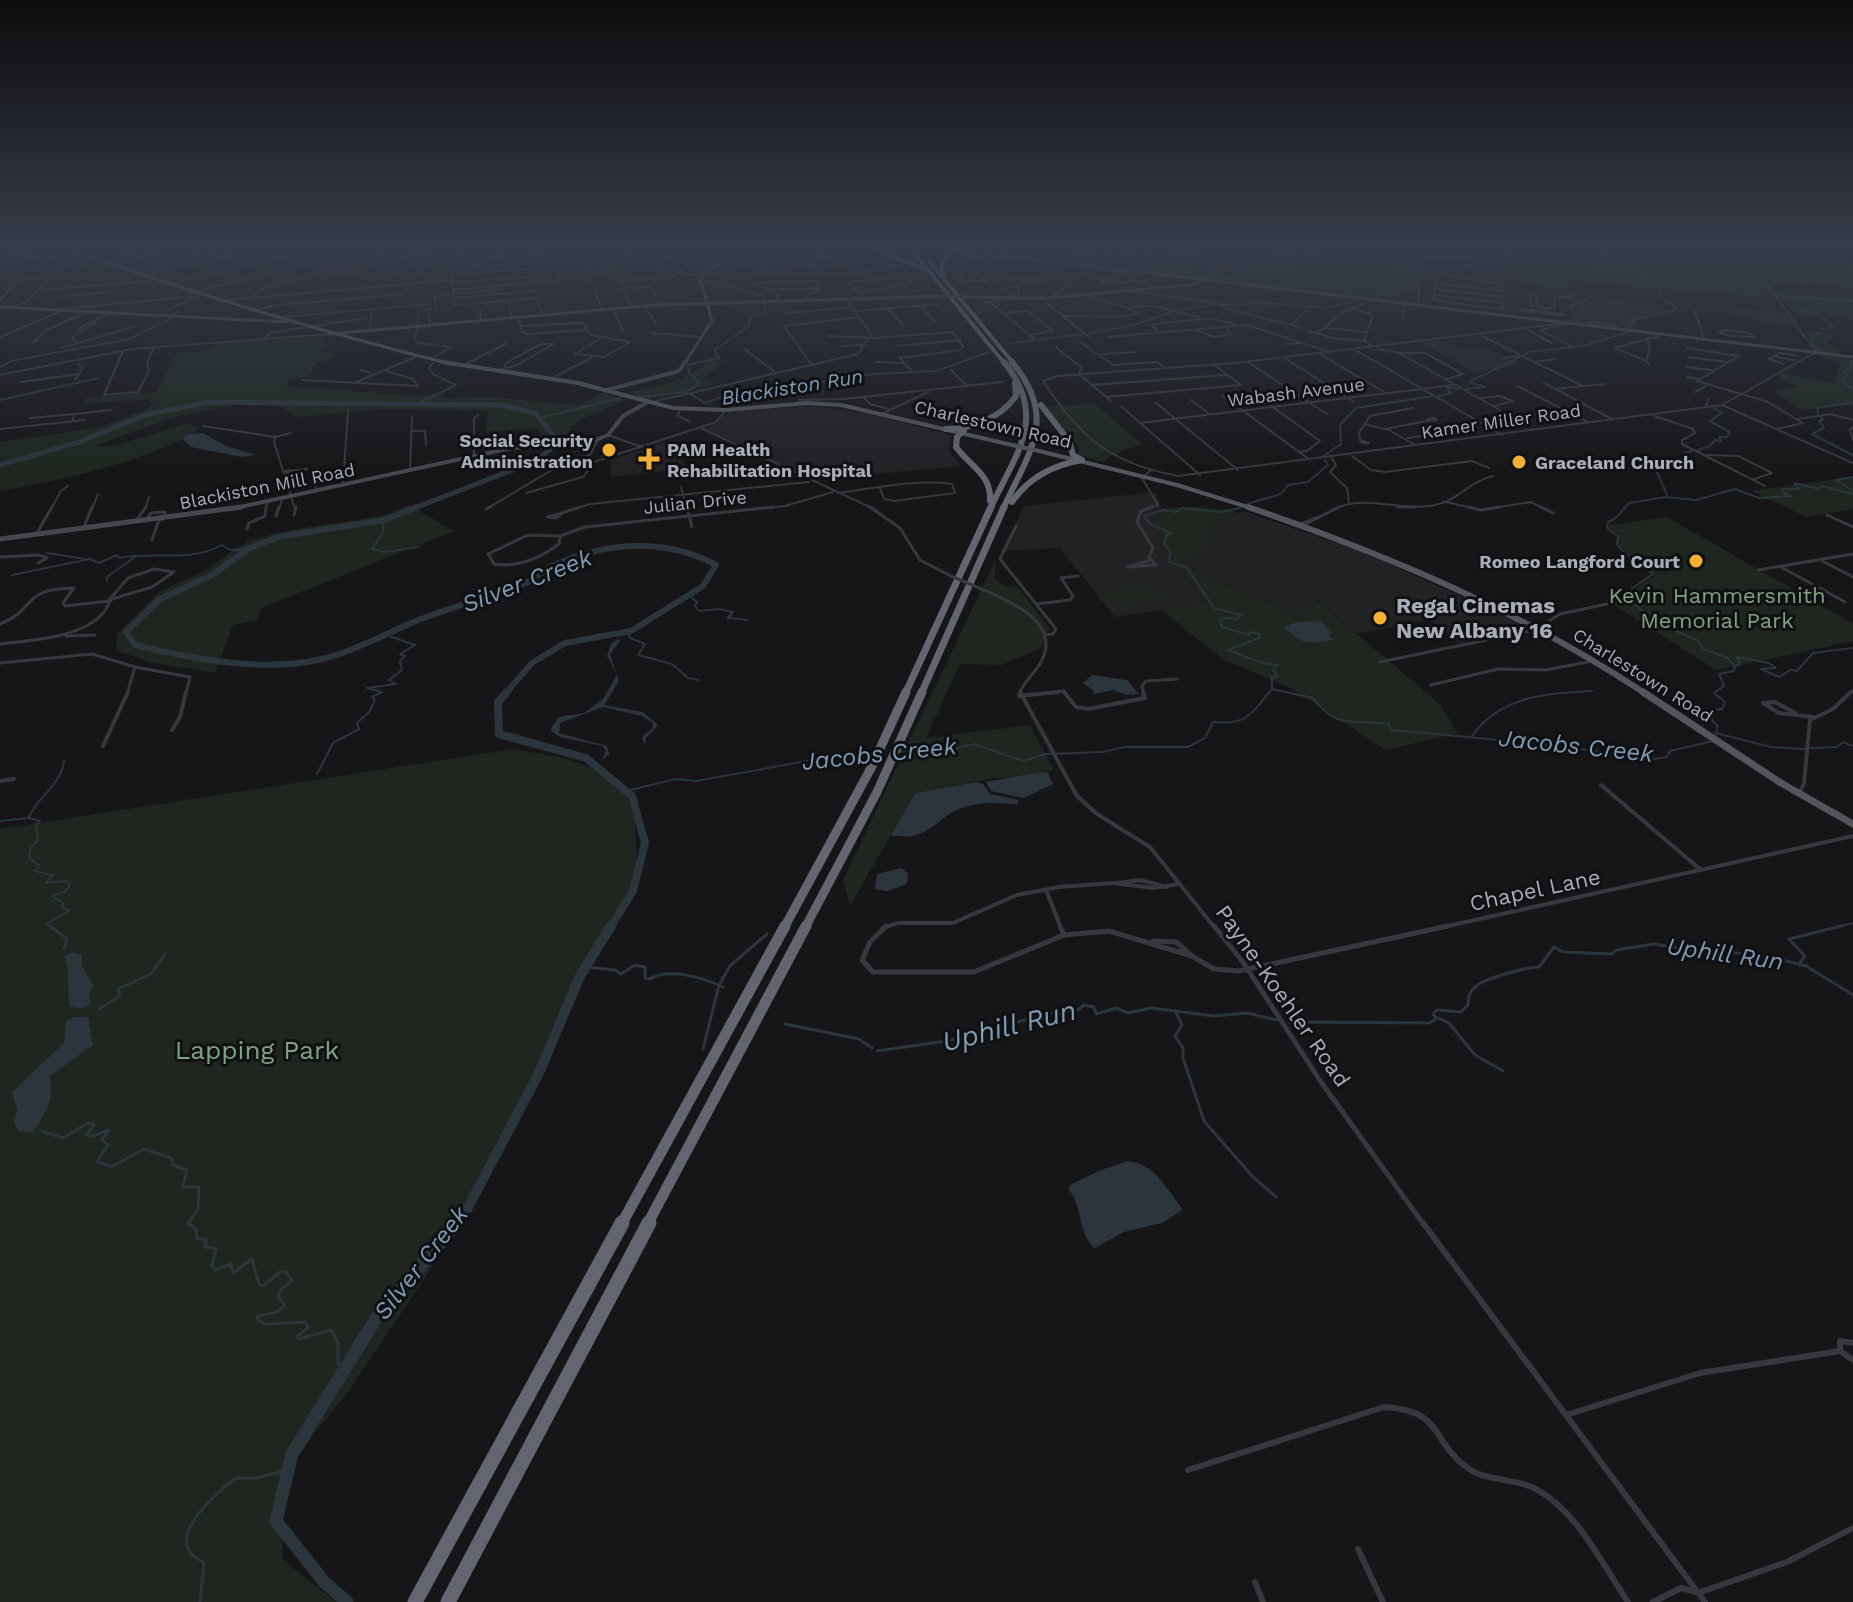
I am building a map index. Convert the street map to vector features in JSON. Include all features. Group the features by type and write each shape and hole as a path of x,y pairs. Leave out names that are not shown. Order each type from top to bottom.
{"highway":[{"path":"415,1602 883,745 1017,453 1028,421 1024,392 1000,355 973,323"},
{"path":"981,323 1024,373 1046,417 1071,441 1070,455 1020,489 987,546"},
{"path":"981,531 991,500 991,488 986,477 957,449 961,433 1015,399 1017,386 1000,355"},
{"path":"449,1600 901,743 1036,434 1039,414 1035,393"},
{"path":"948,430 961,433"},
{"path":"948,430 961,433"},
{"path":"1070,455 1082,460"},
{"path":"1061,463 1082,460"}],"main road":[{"name":"Charlestown Road","path":"290,323 462,366 552,378 681,409 726,410 814,403 882,414 948,430"},
{"path":"340,337 346,333"},
{"name":"Charlestown Road","path":"961,433 1070,455"},
{"name":"Charlestown Road","path":"1082,460 1144,476 1398,561 1539,629 1594,660 1798,793 1853,824"}],"street":[{"path":"0,337 33,323"},
{"path":"37,339 44,331 63,323"},
{"path":"79,343 72,339 93,323"},
{"path":"264,340 271,332 325,323"},
{"path":"369,332 371,323"},
{"path":"430,323 430,327"},
{"path":"0,375 154,347 473,323"},
{"path":"519,323 523,333 531,334 588,330"},
{"path":"521,326 580,323 591,335 630,342 607,356 575,353 602,337"},
{"path":"619,323 623,331"},
{"path":"607,390 677,372 711,323"},
{"path":"811,323 784,326 811,364"},
{"path":"863,323 870,337"},
{"path":"1015,323 1032,336 1053,331 1043,323"},
{"path":"1071,323 1089,337"},
{"path":"1160,334 1150,326 1171,323"},
{"path":"1230,323 1238,325"},
{"path":"1281,323 1302,328"},
{"path":"1315,333 1330,323"},
{"path":"1365,341 1370,323"},
{"path":"1079,374 1214,365 1527,330 1562,323"},
{"path":"1572,323 1736,340 1853,357"},
{"path":"1699,323 1704,339"},
{"path":"1795,323 1816,352"},
{"path":"1108,337 1254,326 1329,352"},
{"path":"60,348 133,327"},
{"path":"1197,330 1213,337 1232,334 1224,327"},
{"path":"1325,328 1367,332"},
{"path":"1527,330 1552,343"},
{"path":"828,336 870,337 947,331 953,332 960,340 962,349 900,358 912,371"},
{"path":"1308,331 1365,341 1374,347 1399,353 1425,353 1463,374 1445,380"},
{"path":"1739,331 1755,336 1736,340 1719,332 1739,331"},
{"path":"651,333 701,337"},
{"path":"1647,339 1647,362 1615,348 1647,339 1657,337 1659,333"},
{"path":"1480,335 1583,386"},
{"path":"486,509 526,491 569,460 590,455 598,440 623,416 646,403 856,355 870,337"},
{"path":"896,346 960,340"},
{"path":"1080,342 1113,365 1157,362 1165,368"},
{"path":"1287,344 1303,342"},
{"path":"462,366 507,343"},
{"path":"498,371 554,344 542,344 505,363 505,367"},
{"path":"842,346 864,345"},
{"path":"122,351 113,368 115,375 103,395 136,393 148,372 148,360 154,347"},
{"path":"1056,347 1082,368 1079,374"},
{"path":"1687,348 1739,356 1698,379"},
{"path":"749,350 775,372"},
{"path":"1355,350 1503,435"},
{"path":"1101,354 1136,352"},
{"path":"1722,405 1816,352"},
{"path":"1319,353 1386,393"},
{"path":"1399,353 1500,410"},
{"path":"1784,364 1769,360 1782,353 1798,356"},
{"path":"522,354 534,355"},
{"path":"302,380 356,382 418,356"},
{"path":"1774,356 1798,362"},
{"path":"552,378 593,357"},
{"path":"1284,357 1354,402"},
{"path":"1502,358 1522,357"},
{"path":"1688,357 1728,363"},
{"path":"1533,362 1555,359"},
{"path":"1247,361 1327,414"},
{"path":"75,380 83,367 76,362"},
{"path":"876,362 903,363"},
{"path":"1106,397 1241,385 1214,365"},
{"path":"1687,367 1713,371"},
{"path":"361,370 373,374"},
{"path":"356,382 380,386 418,386 413,379 384,370"},
{"path":"951,370 966,385"},
{"path":"21,382 79,374"},
{"path":"1079,374 1111,401"},
{"name":"Kamer Miller Road","path":"1079,374 1043,380 1065,417 1112,459 1178,476 1722,405"},
{"path":"1092,385 1228,375"},
{"path":"1687,377 1698,379 1706,386 1768,402 1803,423 1777,429"},
{"path":"799,400 863,397 1002,382"},
{"path":"1544,383 1614,420"},
{"path":"1553,389 1604,384"},
{"name":"Wabash Avenue","path":"1140,423 1454,385"},
{"path":"1517,386 1590,424"},
{"path":"1695,392 1706,386"},
{"path":"882,414 928,392"},
{"path":"1252,392 1320,441 1307,451 1299,452"},
{"path":"1223,396 1310,460"},
{"path":"1477,398 1500,396 1513,401 1492,406"},
{"path":"863,397 870,404 889,409"},
{"path":"1575,400 1586,399"},
{"path":"1191,400 1209,415"},
{"path":"1156,403 1238,470"},
{"path":"1722,405 1853,463"},
{"path":"1122,407 1200,475"},
{"path":"1360,440 1359,433 1373,414 1413,408"},
{"path":"681,409 677,415 690,422"},
{"path":"30,418 111,410"},
{"path":"343,486 348,410"},
{"path":"526,491 580,479 586,476 592,463 701,428 722,419 726,410"},
{"path":"1599,412 1610,411"},
{"path":"72,421 75,414"},
{"path":"1798,419 1831,414 1853,420"},
{"path":"474,456 474,418 478,415"},
{"path":"1653,415 1694,430 1695,433 1681,443 1765,486"},
{"path":"410,471 412,417"},
{"path":"0,429 85,420"},
{"path":"1385,429 1427,421"},
{"path":"1364,424 1385,429 1417,447"},
{"path":"203,426 275,437 291,433"},
{"path":"1853,427 1850,428 1853,440"},
{"path":"701,428 873,509 900,528 920,560 1024,610 1036,620 1045,635 1044,656 1021,688 1019,696 1064,691 1076,707 1088,709 1145,698 1142,686 1146,681 1177,679"},
{"path":"411,431 425,431 426,445"},
{"path":"1404,439 1448,433"},
{"path":"606,435 642,447"},
{"path":"275,437 276,449 297,511 294,515"},
{"name":"Blackiston Mill Road","path":"0,539 161,520 267,503 474,456 598,440"},
{"path":"1350,455 1371,470 1385,472 1472,461 1489,468"},
{"path":"1705,456 1738,456 1772,473 1751,479"},
{"path":"1331,457 1336,464 1330,470 1331,474 1347,488 1349,502"},
{"path":"1151,470 1143,481 1158,504 1141,511 1137,520 1153,548 1151,560 1155,565 1128,567 1151,560"},
{"path":"316,492 315,478 343,475"},
{"path":"1446,502 1478,479 1493,476"},
{"path":"562,513 590,504 811,481"},
{"name":"Julian Drive","path":"560,536 555,548 513,565 495,565 488,554 528,535 560,536 588,527 794,505 834,492 942,482 952,484 955,493 894,501 884,499 880,488"},
{"path":"36,535 61,491 68,486"},
{"path":"681,487 692,527"},
{"path":"83,529 98,494"},
{"path":"135,523 144,512 149,497"},
{"path":"276,516 282,500"},
{"path":"1299,526 1349,502 1410,508 1446,502 1481,510 1531,502 1553,513"},
{"path":"247,529 249,523 265,516 267,503"},
{"path":"145,522 151,513 165,512 152,540"},
{"path":"1827,515 1853,527"},
{"path":"1844,523 1853,521"},
{"path":"1016,526 1000,559 1056,629 1053,634 1045,635"},
{"path":"1758,570 1853,554"},
{"path":"0,557 39,555 47,558 38,563"},
{"path":"1820,560 1853,577"},
{"path":"1779,566 1845,602"},
{"path":"0,624 18,617 26,599 40,591 74,588 63,603 65,606 110,604 159,583 174,572 149,570 132,574 113,592 110,604 91,623 60,637"},
{"path":"1036,604 1070,600 1073,596 1061,578 1078,576"},
{"path":"1380,662 1539,629 1560,614 1612,603"},
{"path":"0,644 95,635"},
{"path":"0,663 92,654 135,667 190,677 181,712 172,730"},
{"path":"1431,685 1498,669 1545,670 1594,660"},
{"path":"103,746 127,694 135,667"},
{"path":"1795,713 1775,702 1763,703 1774,712 1813,717 1833,709 1853,690"},
{"name":"Payne-Koehler Road","path":"1019,696 1081,801 1144,843 1248,969 1321,1082 1476,1297 1698,1598 1705,1602"},
{"path":"1798,793 1804,783 1808,728 1813,717"},
{"path":"0,781 14,779"},
{"path":"1601,785 1701,870"},
{"name":"Chapel Lane","path":"1064,935 1109,931 1150,941 1174,942 1188,949 1202,965 1224,973 1853,836"},
{"path":"1046,890 1064,935 974,972 873,972 862,960 872,935 881,927 952,923 1025,892 1114,883 1148,890 1179,884"},
{"path":"1840,1351 1840,1341 1853,1343"},
{"path":"1566,1415 1700,1373 1840,1351 1853,1360"},
{"path":"1188,1470 1384,1407 1406,1407 1423,1414 1458,1460 1473,1472 1534,1488 1556,1502 1628,1602"},
{"path":"1653,1602 1681,1588 1698,1598 1787,1562 1853,1528"},
{"path":"1358,1549 1383,1602"},
{"path":"1255,1582 1263,1602"}],"shaded area":[{"path":"1575,323 1636,323 1632,330"},
{"path":"1773,323 1794,323 1797,327"},
{"path":"1442,340 1459,348 1482,346 1520,365 1476,373 1419,342"},
{"path":"812,406 868,414 951,435 948,450 961,466 813,480 707,429 729,412"},
{"path":"203,433 226,446 256,455 242,457 191,447 182,438 188,434"},
{"name":"PAM Health Rehabilitation Hospital","path":"671,440 687,469 611,477 611,460"},
{"path":"1156,492 1161,508 1160,541 1206,604 1115,617 1060,548 1002,551 1024,506"},
{"path":"1239,510 1364,552 1522,625 1523,629 1459,643 1430,620 1357,634 1316,599 1297,613 1195,573 1189,562 1205,531 1221,517 1240,513"},
{"path":"1321,621 1332,633 1329,635 1333,640 1306,642 1284,627 1297,622"},
{"path":"618,639 620,641 610,654 617,675 607,656 611,644"},
{"path":"617,675 619,681 604,705 643,712 658,725 644,745 642,737 653,728 653,723 642,716 603,707 560,723 559,733 607,746 609,754 602,760 606,751 603,746 560,737 550,730 559,717 584,713 603,699"},
{"path":"1092,675 1127,680 1139,694 1126,695 1113,690 1094,694 1083,683"},
{"path":"1048,773 1053,784 1024,798 991,791 986,782"},
{"path":"976,782 983,784 990,794 1018,800 1018,804 975,804 947,815 916,835 891,835 915,793"},
{"path":"901,868 908,873 907,884 887,891 875,889 877,874"},
{"path":"73,952 82,955 82,966 93,985 89,994 91,1003 81,1009 70,1006 69,1000 64,956"},
{"path":"73,1017 88,1017 93,1045 50,1076 51,1093 46,1112 33,1132 19,1131 14,1123 17,1110 12,1092 64,1043 66,1021"},
{"path":"1128,1161 1153,1172 1182,1208 1181,1211 1162,1223 1124,1232 1095,1248 1086,1236 1077,1204 1069,1190 1070,1185"}],"green space":[{"path":"1803,329 1835,335 1827,343 1839,349 1838,357 1853,359 1853,405 1801,410 1774,391 1798,387 1777,378 1782,373 1834,383 1840,363 1819,355"},
{"path":"325,338 325,348 321,351 338,355 314,364 311,375 288,381 287,386 577,405 603,393 625,400 571,427 572,444 540,444 539,428 486,432 488,410 378,409 299,417 279,406 234,405 174,417 94,446 114,446 189,423 198,429 180,440 131,460 75,476 0,491 0,442 96,428 147,409 154,404 150,403 151,399 82,404 86,398 157,392 177,353 211,350 214,344"},
{"path":"709,361 724,361 705,377 710,385 646,400 628,392 681,379"},
{"path":"1095,404 1142,444 1112,455 1104,462 1077,455 1080,450 1077,444 1046,406"},
{"path":"1853,477 1853,509 1807,517 1751,491"},
{"path":"409,505 454,531 263,607 257,620 233,625 215,673 148,662 116,650 117,634 159,592 204,571 249,540 382,516"},
{"path":"1201,507 1240,512 1221,517 1206,531 1209,547 1193,555 1189,562 1195,573 1296,613 1315,599 1440,704 1458,733 1386,750 1291,688 1224,660 1161,610 1206,603 1160,541 1161,508"},
{"name":"Kevin Hammersmith Memorial Park","path":"1667,517 1853,624 1853,641 1716,670 1606,600 1624,596 1654,576 1618,544 1619,534 1609,525"},
{"path":"995,561 995,579 1004,585 1018,587 1049,628 1042,647 1002,665 960,664 926,738 1030,725 1053,769 1048,773 989,779 915,793 850,906 843,880"},
{"path":"1153,584 1167,599 1113,606 1100,591"},
{"name":"Lapping Park","path":"513,749 559,757 597,769 624,787 635,821 638,875 564,1001 533,1080 430,1270 348,1392 285,1476 282,1559 336,1602 0,1602 0,829"}],"waterway":[{"path":"0,367 11,361 130,339 162,323"},
{"path":"686,392 700,384 689,372 688,365 719,358 714,350 748,327 749,323"},
{"name":"Blackiston Run","path":"1088,334 1140,323"},
{"path":"1628,323 1635,323 1628,327 1630,329"},
{"path":"1822,329 1833,327 1828,323"},
{"path":"1552,327 1568,324"},
{"path":"1550,328 1540,330 1571,346"},
{"path":"418,329 414,338 418,343 451,347 434,357"},
{"path":"1589,344 1629,332"},
{"path":"1819,333 1810,339 1817,349 1827,353"},
{"name":"Blackiston Run","path":"1010,343 1084,334"},
{"path":"1465,389 1485,387 1469,382 1530,352 1588,345"},
{"name":"Blackiston Run","path":"691,394 705,403 733,393 777,394 813,383 874,374 936,371 989,352"},
{"name":"Jacobs Creek","path":"1853,361 1850,363 1851,369 1843,371 1848,374 1842,380 1853,390"},
{"path":"416,404 456,385 433,374 429,368 433,363"},
{"path":"0,400 99,378"},
{"path":"1438,396 1451,393 1446,387 1459,389"},
{"name":"Blackiston Run","path":"638,397 687,392"},
{"path":"1322,457 1341,444 1340,425 1356,408 1433,396"},
{"name":"Blackiston Run","path":"543,417 620,398"},
{"path":"1706,406 1709,398"},
{"name":"Silver Creek","path":"0,465 79,442 145,415 207,402 502,405 535,413 554,436 552,448 533,462 412,509"},
{"name":"Jacobs Creek","path":"1818,414 1817,408 1853,402"},
{"path":"1698,450 1710,446 1715,440 1721,441 1719,437 1727,437 1730,432 1710,421 1722,413 1713,408"},
{"name":"Jacobs Creek","path":"1821,417 1823,420 1819,421 1824,428 1812,434 1853,455"},
{"path":"1667,495 1657,472 1669,465 1683,464 1682,460 1689,461 1683,454 1692,451"},
{"path":"1247,504 1281,494 1288,485 1308,482 1328,465 1325,460"},
{"name":"Jacobs Creek","path":"1853,477 1836,480 1853,491"},
{"name":"Jacobs Creek","path":"1625,598 1625,593 1653,574 1621,549 1617,544 1618,536 1607,528 1608,522 1616,518 1629,503 1665,497 1696,500 1735,489 1759,498 1791,496 1782,492 1783,489 1799,489 1794,483 1853,494"},
{"name":"Silver Creek","path":"417,507 384,520 278,537 248,549 212,575 160,599 126,632 135,645 180,655 252,664 299,663 349,650 429,616 525,583 552,566 592,552 634,546 655,547 676,550 716,565 703,586 631,631 565,643 532,663 505,694"},
{"path":"1240,508 1220,512 1182,508 1176,512 1164,510 1144,516 1150,524 1171,533 1167,534 1164,544 1170,552 1169,562 1187,568 1214,608 1241,615 1237,619 1224,618 1220,621 1222,627 1249,635 1251,632 1260,634 1259,638 1228,650 1262,663 1277,665 1273,670 1278,677 1272,678 1272,689"},
{"path":"381,520 384,531 372,549 386,552 419,547"},
{"path":"136,556 197,554 222,545 230,550 248,549"},
{"path":"47,553 85,559"},
{"path":"12,575 90,559 99,563 117,555 119,558 136,556"},
{"path":"107,581 107,577 136,556"},
{"path":"688,595 697,602 695,606 699,611 719,609 733,612 728,618 748,620"},
{"name":"Jacobs Creek","path":"1630,600 1642,611 1651,614 1658,623 1697,640 1703,649 1728,658 1735,667 1734,671 1719,674 1724,686 1714,693 1725,702 1722,709 1711,711 1712,720 1718,727 1715,735"},
{"path":"627,631 630,638 645,644 638,655 672,664 688,678 698,680"},
{"path":"317,774 333,743 359,729 357,723 370,711 375,700 372,697 382,692 367,688 396,684 389,680 402,670 400,661 405,656 400,654 415,645 386,635"},
{"path":"1735,666 1740,664 1737,657 1769,663 1776,668 1761,669 1779,677 1790,670 1797,671 1813,653 1853,648"},
{"name":"Jacobs Creek","path":"899,752 932,748 944,751 974,744 1023,761 1046,754 1103,752 1124,747 1188,747 1205,738 1213,722 1234,722 1248,716 1272,689"},
{"name":"Jacobs Creek","path":"1272,689 1313,698 1321,708 1338,719 1388,724 1392,730 1499,740 1526,736 1545,745 1561,743 1580,749 1655,759 1667,757 1670,751 1713,741"},
{"path":"1472,736 1496,712 1510,705 1558,693 1592,691"},
{"name":"Silver Creek","path":"507,692 498,702 499,734 586,758 632,796 645,843 633,891 610,928"},
{"path":"1716,733 1771,747 1804,749"},
{"path":"1810,748 1837,747 1843,742 1853,746"},
{"name":"Jacobs Creek","path":"626,791 676,779 696,781 818,759 873,754"},
{"path":"29,817 59,776 64,761"},
{"path":"0,821 29,818 40,821 36,825 38,840 31,848 29,858 40,866 34,871 53,875 46,883 66,881 70,884 66,891 52,896 63,903 62,908 70,910 46,924 50,926"},
{"path":"1799,964 1805,956 1789,939 1853,923"},
{"path":"50,926 54,928"},
{"path":"50,926 67,939 64,949"},
{"name":"Silver Creek","path":"455,1225 464,1215 539,1073 580,976 611,926"},
{"path":"719,985 730,966 767,934"},
{"name":"Uphill Run","path":"1289,1022 1429,1023 1436,1019 1433,1014 1437,1010 1461,1012 1468,1005 1471,991 1480,984 1505,974 1539,967 1554,947 1563,952 1612,954 1616,950 1654,944 1716,954 1729,952 1771,957 1806,966 1853,995"},
{"path":"99,1009 120,996 118,989 151,974 165,954"},
{"name":"Uphill Run","path":"586,967 615,970 621,974 635,965 645,967 645,978 676,974 697,977 719,985"},
{"path":"703,1049 719,985"},
{"name":"Uphill Run","path":"719,985 723,987"},
{"name":"Uphill Run","path":"877,1051 947,1041 1051,1013 1078,1010 1084,1005 1094,1007 1096,1014 1116,1008 1128,1013 1151,1008 1214,1016 1247,1013 1276,1020"},
{"path":"1176,1012 1182,1025 1175,1036 1183,1048 1183,1058 1204,1121 1252,1176 1276,1197"},
{"path":"1436,1017 1449,1023 1475,1055 1503,1071"},
{"name":"Uphill Run","path":"785,1024 859,1039 872,1048"},
{"path":"42,1131 63,1138 88,1123 94,1125 87,1135 91,1137 109,1130 102,1139 108,1145 97,1161 111,1167 144,1149 171,1158 173,1165 187,1170 183,1187 199,1187 198,1209 188,1223 196,1229 197,1239 206,1239 205,1247 216,1249 212,1265 215,1270 231,1264 233,1273 252,1259 259,1284 263,1286 280,1272 286,1272 292,1281 281,1289 278,1296 285,1305 277,1312 258,1316 258,1321 266,1324 305,1322 308,1327 297,1337 299,1339 331,1330 338,1342 338,1364 347,1366"},
{"name":"Silver Creek","path":"347,1602 324,1582 276,1521 292,1454 377,1317 457,1223"},
{"path":"200,1602 204,1563 190,1553 186,1542 188,1532 201,1510 236,1478 256,1478 288,1470"}],"place":[{"name":"Social Security Administration","path":"609,450"},
{"name":"PAM Health Rehabilitation Hospital","path":"649,459"},
{"name":"Graceland Church","path":"1519,462"},
{"name":"Romeo Langford Court","path":"1696,561"},
{"name":"Regal Cinemas New Albany 16","path":"1380,618"}]}
